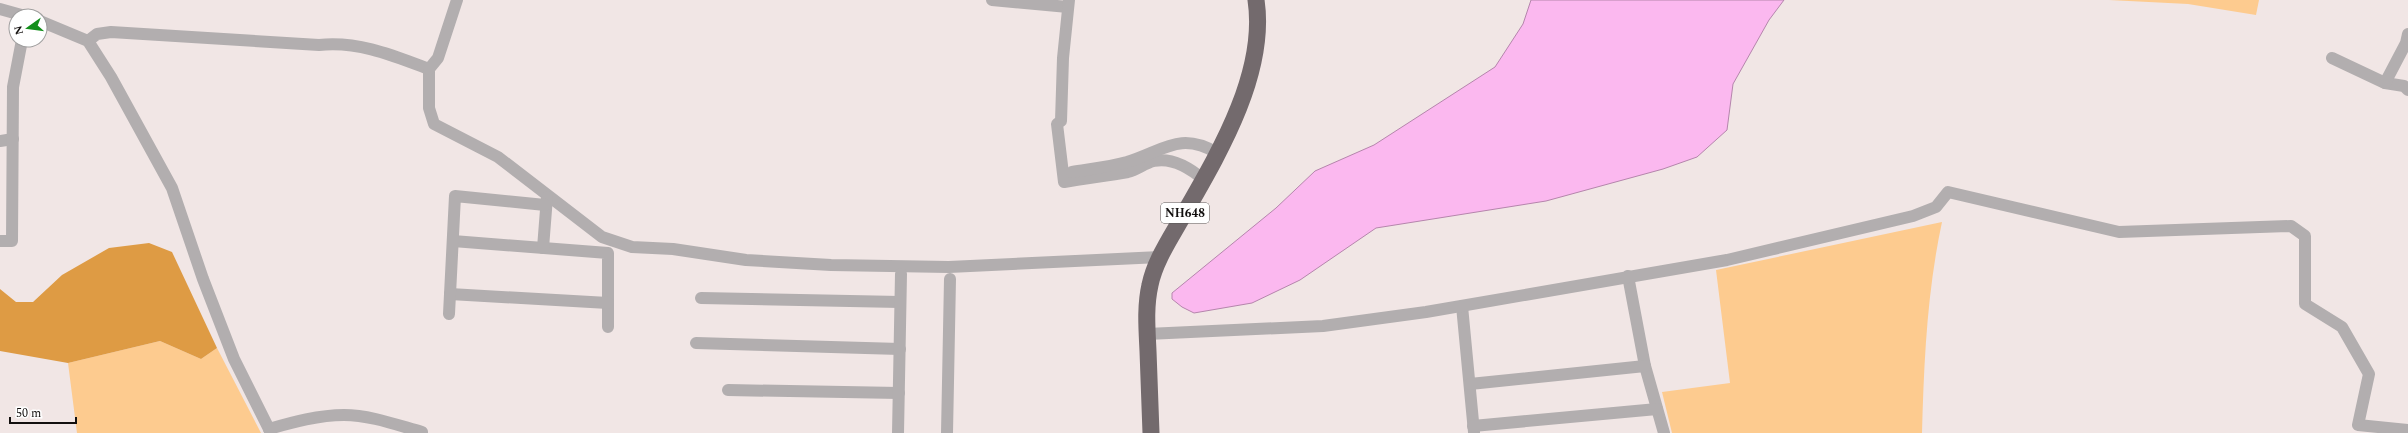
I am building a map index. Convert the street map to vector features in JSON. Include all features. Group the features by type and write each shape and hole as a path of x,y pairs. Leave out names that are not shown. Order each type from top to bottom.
{"highway":[{"name":"NH648","path":"1151,433 1147,334 1147,312 1150,284 1160,257 1218,153 1247,85 1255,53 1257,28 1256,0"}],"street":[{"path":"457,0 438,58 429,69 429,108 434,124 498,156 547,199 602,237 632,247 673,249 746,260 831,265 949,267 1160,257"},
{"path":"992,0 1069,4 1063,58 1061,121 1057,124 1064,182 1129,172 1154,161 1163,160 1173,161 1190,168 1204,180"},
{"path":"48,25 88,41 111,77 172,188 203,279 234,359 270,431 304,419 345,415 376,419 422,432"},
{"path":"88,41 97,34 111,32 319,45 339,43 375,48 429,69"},
{"path":"2385,83 2406,43 2408,34"},
{"path":"0,241 12,241 12,87 20,48"},
{"path":"2332,58 2385,83 2404,86 2408,90"},
{"path":"1061,121 1065,123 1070,173 1126,162 1159,148 1187,142 1203,144 1218,153"},
{"path":"0,140 13,139"},
{"path":"1147,334 1323,326 1462,306 1727,260 1913,216 1936,207 1948,192 2119,232 2291,226 2305,236 2306,304 2342,327 2369,374 2358,425 2408,430"},
{"path":"449,314 455,196 547,199"},
{"path":"543,248 547,199"},
{"path":"453,241 608,253 608,326"},
{"path":"898,433 901,274"},
{"path":"1628,276 1644,366 1664,433"},
{"path":"947,433 950,279"},
{"path":"450,294 608,303"},
{"path":"701,298 900,302"},
{"path":"1462,306 1474,429 1657,409"},
{"path":"696,343 900,349"},
{"path":"1470,384 1644,366"},
{"path":"728,390 899,393"}],"shaded area":[{"path":"1531,0 1784,0 1769,20 1733,84 1727,130 1697,157 1663,169 1546,201 1376,228 1300,280 1252,303 1194,313 1182,307 1172,299 1172,293 1276,208 1315,171 1374,145 1495,67 1523,24"},
{"path":"2109,0 2259,0 2256,15 2188,4"},
{"path":"1942,222 1933,275 1927,327 1922,433 1672,433 1662,392 1730,383 1716,270"},
{"path":"149,243 172,252 217,348 201,359 160,341 68,363 0,351 0,289 16,302 33,302 62,275 109,248"},
{"path":"160,341 201,359 217,348 261,433 77,433 68,363"}]}
